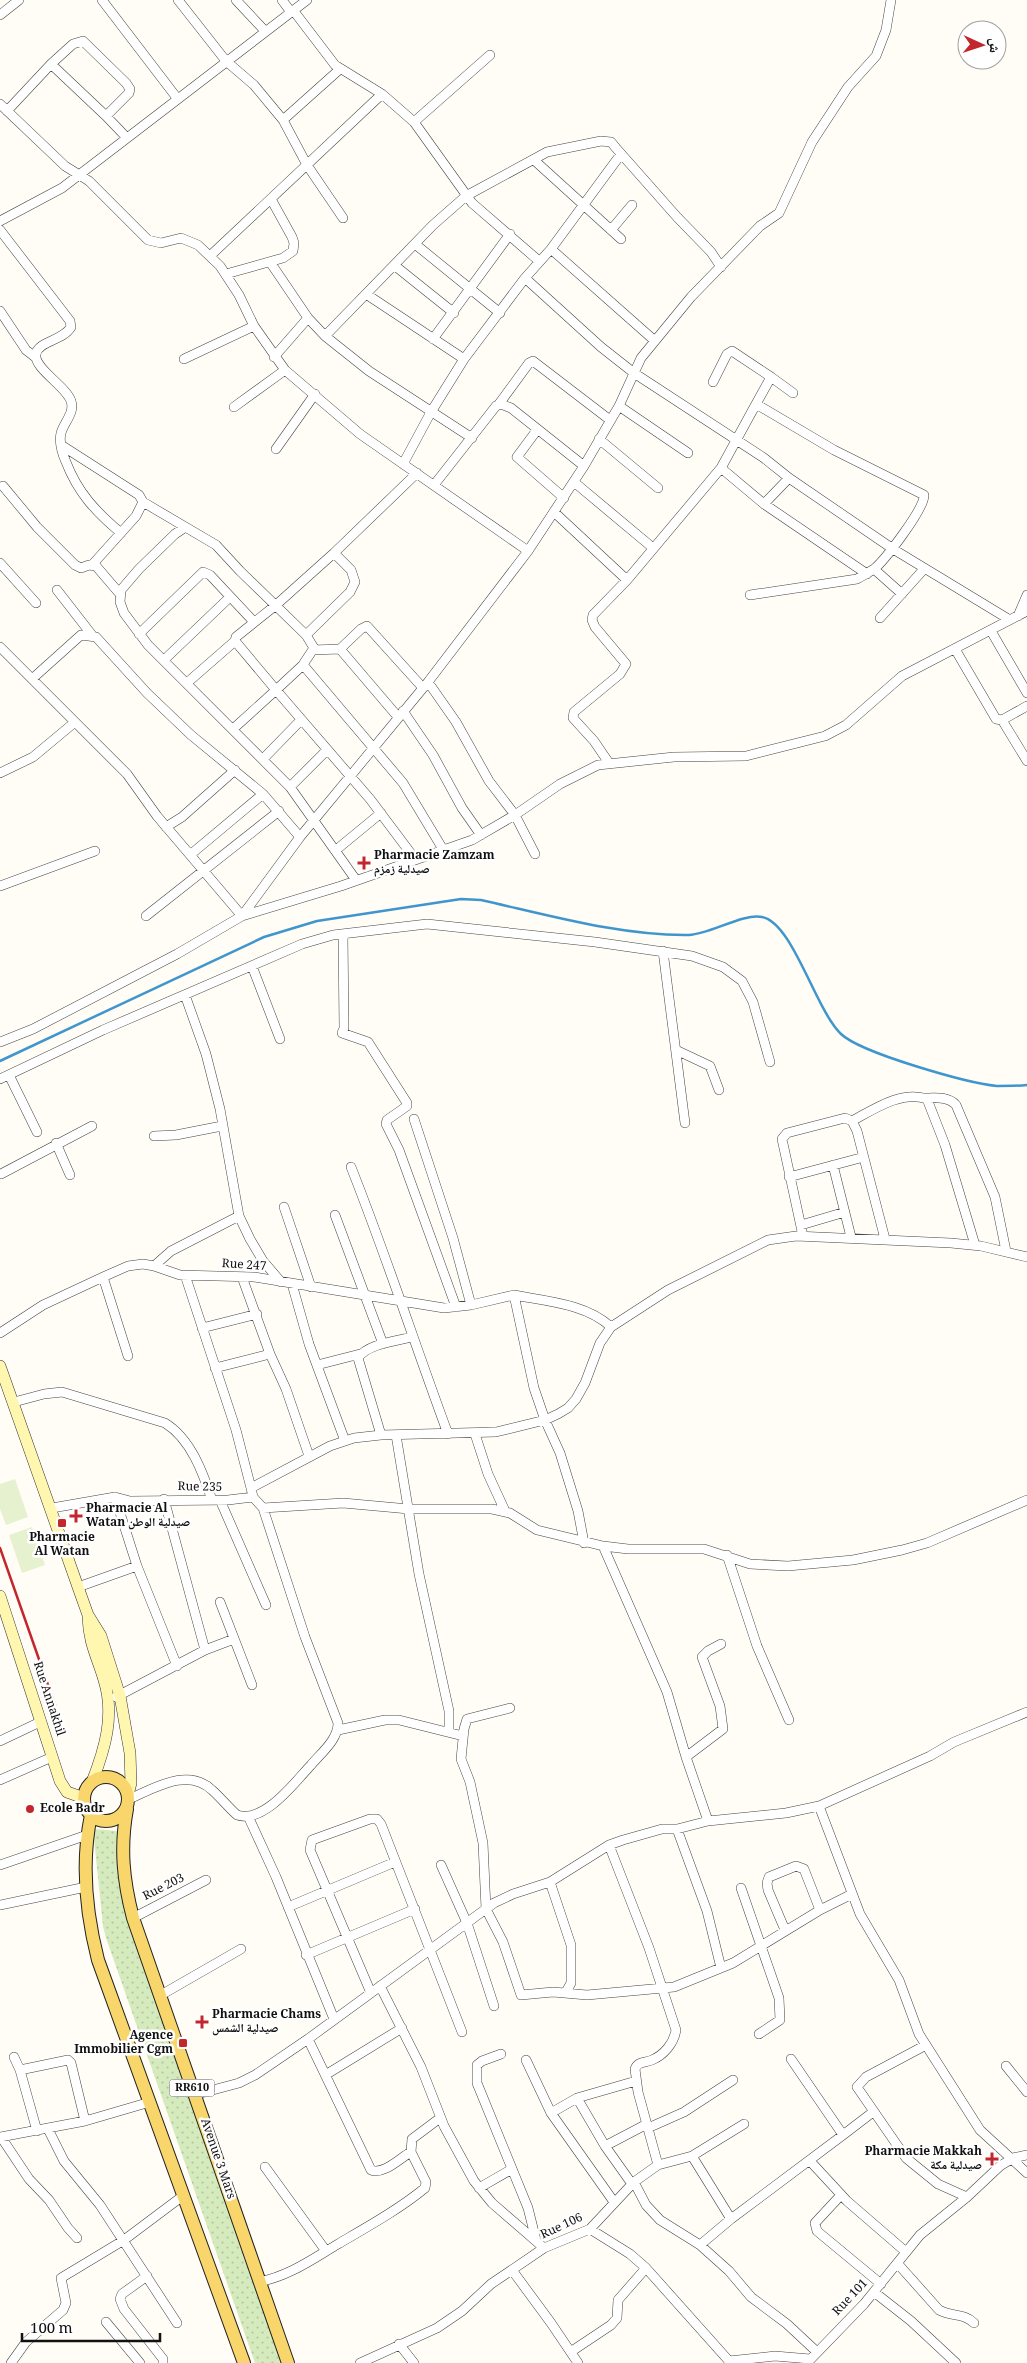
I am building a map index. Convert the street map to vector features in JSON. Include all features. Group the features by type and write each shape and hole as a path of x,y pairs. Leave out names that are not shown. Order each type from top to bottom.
{"main road":[{"name":"RR610","path":"0,1366 52,1508 88,1615 101,1636 114,1698 130,1753 131,1783 128,1801"},
{"name":"Rue Annakhil","path":"0,1596 40,1722 64,1787 72,1795 84,1798"},
{"name":"RR610","path":"84,1798 92,1782 105,1744 114,1698"},
{"path":"84,1798 90,1815 101,1821 113,1821 128,1801 126,1788 114,1778 106,1776 92,1782"},
{"name":"Avenue 3 Mars","path":"128,1801 122,1832 122,1871 133,1918 288,2363"},
{"path":"90,1815 87,1835 86,1887 88,1917 98,1960 244,2363"}],"street":[{"path":"0,15 20,0"},
{"path":"102,0 177,98"},
{"path":"178,0 226,61 254,85 283,120 307,165 343,218"},
{"path":"236,0 265,32"},
{"path":"282,0 340,69 382,94 414,122 466,196 539,261"},
{"path":"242,916 300,837 425,685 528,551 584,466 619,406 641,358 691,297 760,226 779,213 812,142 848,87 876,56 884,37 892,0"},
{"path":"0,221 50,195 305,1"},
{"path":"7,111 51,64 73,44 82,41 130,89 129,93 106,116"},
{"path":"414,122 490,55"},
{"path":"51,64 127,138"},
{"path":"283,120 340,69"},
{"path":"211,255 382,94"},
{"path":"0,104 66,166 88,181 148,240 161,243 174,238 187,239 211,255 226,274 254,326 274,357 285,370 360,434 528,551"},
{"path":"325,336 415,244 466,196 502,174 547,152 601,141 611,142 711,252 721,267"},
{"path":"403,464 431,412 464,360 621,154"},
{"path":"534,160 621,239"},
{"path":"226,274 270,262 290,254 294,243 271,199"},
{"path":"611,230 632,205"},
{"path":"0,230 70,321 71,327 66,334 41,346 36,350 35,357"},
{"path":"433,339 454,313 510,234"},
{"path":"415,244 500,313"},
{"path":"551,248 655,341"},
{"path":"270,262 308,318 325,336 369,371 472,438"},
{"path":"394,265 454,313"},
{"path":"525,278 601,347 634,373 736,438 789,478 924,569 1014,618"},
{"path":"366,294 464,360"},
{"path":"0,311 26,350 35,357 41,367 60,385 72,402 72,411 61,431 61,445 79,491 100,516 121,533"},
{"path":"274,357 308,318"},
{"path":"184,359 254,326"},
{"path":"713,382 727,354 732,351 793,393"},
{"path":"434,485 499,404 529,363 534,361 610,420"},
{"path":"234,407 285,370"},
{"path":"609,763 594,741 575,722 573,715 626,667 625,661 603,636 592,618 628,580 721,468 771,377"},
{"path":"276,449 315,394"},
{"path":"499,404 507,405 584,466"},
{"path":"750,595 857,579 871,571 893,549 922,504 924,495 834,450 756,404"},
{"path":"619,406 688,453"},
{"path":"537,430 517,457 564,498"},
{"path":"599,439 658,488"},
{"path":"61,445 139,495 143,502 184,528 193,529 216,544 240,571 312,642 313,650 304,664 233,729"},
{"path":"721,468 764,504 871,571 902,594"},
{"path":"188,682 235,641 236,637 276,605 334,553 417,473"},
{"path":"764,504 789,478"},
{"path":"574,482 653,548"},
{"path":"3,486 37,527 75,565 81,568 92,565 136,516 143,502"},
{"path":"554,512 628,580"},
{"path":"120,594 125,584 139,569 175,534 184,528"},
{"path":"306,634 350,592 355,582 351,570 334,553"},
{"path":"0,563 36,603"},
{"path":"92,565 107,577 120,594 124,613 139,634 290,786 356,880"},
{"path":"880,618 924,569"},
{"path":"139,634 203,572 210,575 254,622"},
{"path":"57,590 92,635 191,735 263,794 300,837"},
{"path":"1014,618 1027,595"},
{"path":"164,660 230,597"},
{"path":"0,1042 33,1028 169,958 242,916 444,851 481,835 515,816 546,793 586,770 609,763 688,756 746,756 825,736 846,725 902,676 1027,611"},
{"path":"313,650 340,649 361,629 368,626 425,685 456,722 489,781 515,816 535,854"},
{"path":"991,631 1027,693"},
{"path":"32,679 81,635 92,635"},
{"path":"235,641 350,775 415,859"},
{"path":"0,646 127,774 166,826 242,916"},
{"path":"340,649 401,714 433,755 462,808 481,835"},
{"path":"955,649 996,719 1002,720 1027,706"},
{"path":"304,664 403,783 444,851"},
{"path":"263,759 301,720"},
{"path":"1002,720 1027,761"},
{"path":"0,773 33,757 75,722"},
{"path":"290,786 327,750"},
{"path":"166,826 182,817 235,770"},
{"path":"190,855 263,794"},
{"path":"146,916 279,811"},
{"path":"336,850 381,813"},
{"path":"0,886 95,851"},
{"path":"0,1079 103,1030 302,944 343,934 407,925 444,925 663,951 710,961 734,973 742,981 753,1002 770,1062"},
{"path":"343,934 344,1028 342,1033 368,1042 407,1103 407,1106 387,1120 386,1124 399,1150 456,1308"},
{"path":"663,951 685,1123"},
{"path":"252,966 280,1039"},
{"path":"185,995 206,1054 239,1216 250,1239 264,1261 281,1282"},
{"path":"676,1050 710,1066 719,1090"},
{"path":"9,1075 37,1132"},
{"path":"803,1236 782,1144 784,1136 840,1119 852,1120 901,1098 941,1098 956,1105 995,1198 1006,1251"},
{"path":"923,1098 927,1099 934,1112 975,1245"},
{"path":"414,1119 453,1238 471,1306"},
{"path":"852,1120 864,1157 885,1239"},
{"path":"1,1174 56,1143 92,1126"},
{"path":"154,1136 176,1135 222,1126"},
{"path":"56,1143 70,1175"},
{"path":"789,1177 864,1157"},
{"path":"833,1165 851,1237"},
{"path":"351,1167 379,1237 412,1337 448,1434"},
{"path":"284,1207 311,1287"},
{"path":"801,1225 845,1212"},
{"path":"335,1215 366,1295 382,1344"},
{"path":"154,1266 171,1251 239,1216"},
{"path":"252,1492 309,1456 345,1441 382,1435 496,1432 545,1420 568,1408 576,1399 585,1383 600,1343 611,1327 668,1290 768,1240 803,1236 885,1239 975,1245 1027,1257"},
{"name":"Rue 247","path":"0,1332 43,1305 128,1266 154,1266 167,1272 185,1275 242,1277 366,1295 400,1302 456,1308 514,1295"},
{"path":"128,1801 177,1780 195,1780 212,1789 237,1815 248,1816 264,1810 288,1791 334,1739 338,1730 338,1724 305,1637 263,1508 252,1492 185,1275"},
{"path":"103,1276 128,1356"},
{"path":"242,1277 270,1354 286,1389 309,1456"},
{"path":"292,1284 317,1365 345,1441"},
{"path":"584,1543 578,1511 560,1453 545,1420 530,1373 514,1295 589,1312 601,1318 611,1327"},
{"path":"202,1328 256,1314"},
{"path":"317,1365 360,1354 382,1344 412,1337"},
{"path":"215,1368 270,1354"},
{"path":"360,1354 358,1363 382,1435"},
{"path":"14,1402 44,1394 62,1392 165,1423 179,1434 187,1443 266,1605"},
{"path":"475,1434 488,1474 505,1512"},
{"path":"396,1435 419,1574 447,1703 449,1732"},
{"name":"Rue 235","path":"52,1508 115,1497 130,1501 164,1499 216,1500 252,1492"},
{"path":"115,1497 137,1566 177,1666"},
{"path":"164,1499 205,1650"},
{"path":"263,1508 343,1503 409,1509 485,1508 514,1515 537,1530 584,1543 628,1549 704,1550 760,1566 804,1565 870,1557 927,1543 1027,1500"},
{"path":"603,1546 667,1692 686,1757 708,1821"},
{"path":"727,1556 757,1646 789,1720"},
{"path":"78,1587 137,1566"},
{"path":"220,1602 252,1685"},
{"path":"114,1698 205,1650 234,1639"},
{"path":"686,1757 723,1729 720,1706 702,1661 702,1657 708,1650 721,1644"},
{"path":"510,1708 467,1719 460,1759 470,1782 484,1843 486,1909 503,1942 520,1995 526,1996 547,1992 588,1995 662,1989 686,1983 721,1968 820,1910 852,1894"},
{"path":"194,2095 239,2083 308,2039 486,1909 513,1894 550,1882 609,1845 662,1829 677,1829 708,1821 786,1813 819,1806 930,1756 954,1742 1027,1712"},
{"path":"338,1730 385,1720 399,1720 463,1736"},
{"path":"0,1741 40,1722"},
{"path":"0,1780 52,1757"},
{"path":"819,1806 860,1914 899,1980 915,2025 926,2045 980,2130 1013,2158 1027,2173"},
{"path":"248,1816 334,2019"},
{"path":"371,1993 310,1850 312,1840 370,1819 377,1819 381,1824 431,1949 462,2032"},
{"path":"677,1829 707,1911 721,1968"},
{"path":"0,1865 87,1835"},
{"path":"609,1845 676,2030 671,2044 657,2057 636,2065 636,2081 658,2165"},
{"path":"288,1907 395,1862"},
{"path":"441,1865 467,1923 494,2006"},
{"path":"786,1930 768,1890 767,1883 769,1877 796,1866 804,1868 820,1910"},
{"name":"Rue 203","path":"133,1918 206,1880"},
{"path":"550,1882 571,1945 570,1983 566,1992"},
{"path":"0,1905 86,1887"},
{"path":"741,1888 781,2010 780,2020 759,2034"},
{"path":"306,1956 346,1937 415,1909"},
{"path":"161,1995 242,1949"},
{"path":"380,1986 426,2079 440,2118 479,2188 492,2203 544,2248"},
{"path":"327,2074 402,2028"},
{"path":"308,2039 327,2074 371,2170 376,2172 382,2170 411,2152"},
{"path":"926,2045 866,2077 858,2084 859,2092 906,2158 938,2184 967,2197"},
{"path":"501,2054 482,2061 477,2065 475,2074 477,2084 528,2208 536,2240"},
{"path":"14,2057 20,2070 37,2131"},
{"path":"791,2059 843,2135"},
{"path":"20,2070 68,2060 71,2063 85,2121"},
{"path":"526,2060 551,2113 614,2202"},
{"path":"1006,2066 1027,2092"},
{"path":"605,2146 647,2126 684,2112 733,2080"},
{"path":"551,2113 577,2098 636,2081"},
{"path":"577,2098 605,2146 633,2183 646,2205 660,2220 700,2246 728,2271 751,2297 787,2324 817,2352"},
{"path":"77,2238 29,2179 1,2137 85,2121 150,2102"},
{"path":"700,2246 731,2219 873,2112"},
{"path":"259,2282 297,2270 369,2226 425,2188 426,2182 411,2152 412,2139 440,2118"},
{"name":"Rue 106","path":"360,2363 399,2344 424,2336 437,2328 462,2311 491,2284 544,2248 590,2229 633,2183 658,2165 692,2156 744,2124"},
{"path":"48,2129 64,2161 100,2205 177,2323"},
{"path":"692,2156 731,2219"},
{"path":"1013,2158 1027,2156"},
{"name":"Rue 101","path":"808,2361 874,2292 920,2235 967,2197 1000,2166 1013,2158"},
{"path":"810,2161 842,2194 908,2250"},
{"path":"265,2167 326,2251"},
{"path":"479,2188 512,2169"},
{"path":"842,2194 815,2223 814,2227 817,2232 881,2284"},
{"path":"15,2361 26,2342 63,2310 66,2303 61,2278 124,2240 184,2195"},
{"path":"590,2229 630,2254 646,2268 727,2362 781,2356 808,2361"},
{"path":"898,2264 939,2310 947,2314 966,2316 974,2322"},
{"path":"572,2351 611,2325 617,2318 618,2300 646,2268"},
{"path":"512,2270 572,2351 578,2363"},
{"path":"148,2276 122,2294 120,2299 124,2309 164,2359 163,2363"},
{"path":"874,2292 911,2321 956,2363"},
{"path":"106,2322 140,2363"},
{"path":"399,2344 414,2363"}],"green space":[{"path":"15,1479 28,1517 6,1525 0,1509 0,1484"},
{"path":"32,1527 45,1565 22,1573 9,1535"},
{"path":"93,1829 118,1831 118,1867 284,2363 255,2363 106,1938 103,1926"}],"waterway":[{"path":"0,1061 264,937 317,921 461,899 481,900 611,928 663,934 698,934 746,918 762,917 773,923 784,934 831,1022 841,1034 852,1042 915,1066 983,1084 997,1086 1027,1085"}],"railway":[{"path":"0,1548 55,1705"}],"place":[{"name":"Pharmacie Zamzam صيدلية زمزم","path":"364,863"},
{"name":"Pharmacie Al Watan صيدلية الوطن","path":"76,1516"},
{"name":"Pharmacie Al Watan","path":"62,1523"},
{"name":"Ecole Badr","path":"30,1809"},
{"name":"Pharmacie Chams صيدلية الشمس","path":"202,2022"},
{"name":"Agence Immobilier Cgm","path":"183,2043"},
{"name":"Pharmacie Makkah صيدلية مكة","path":"992,2159"}]}
